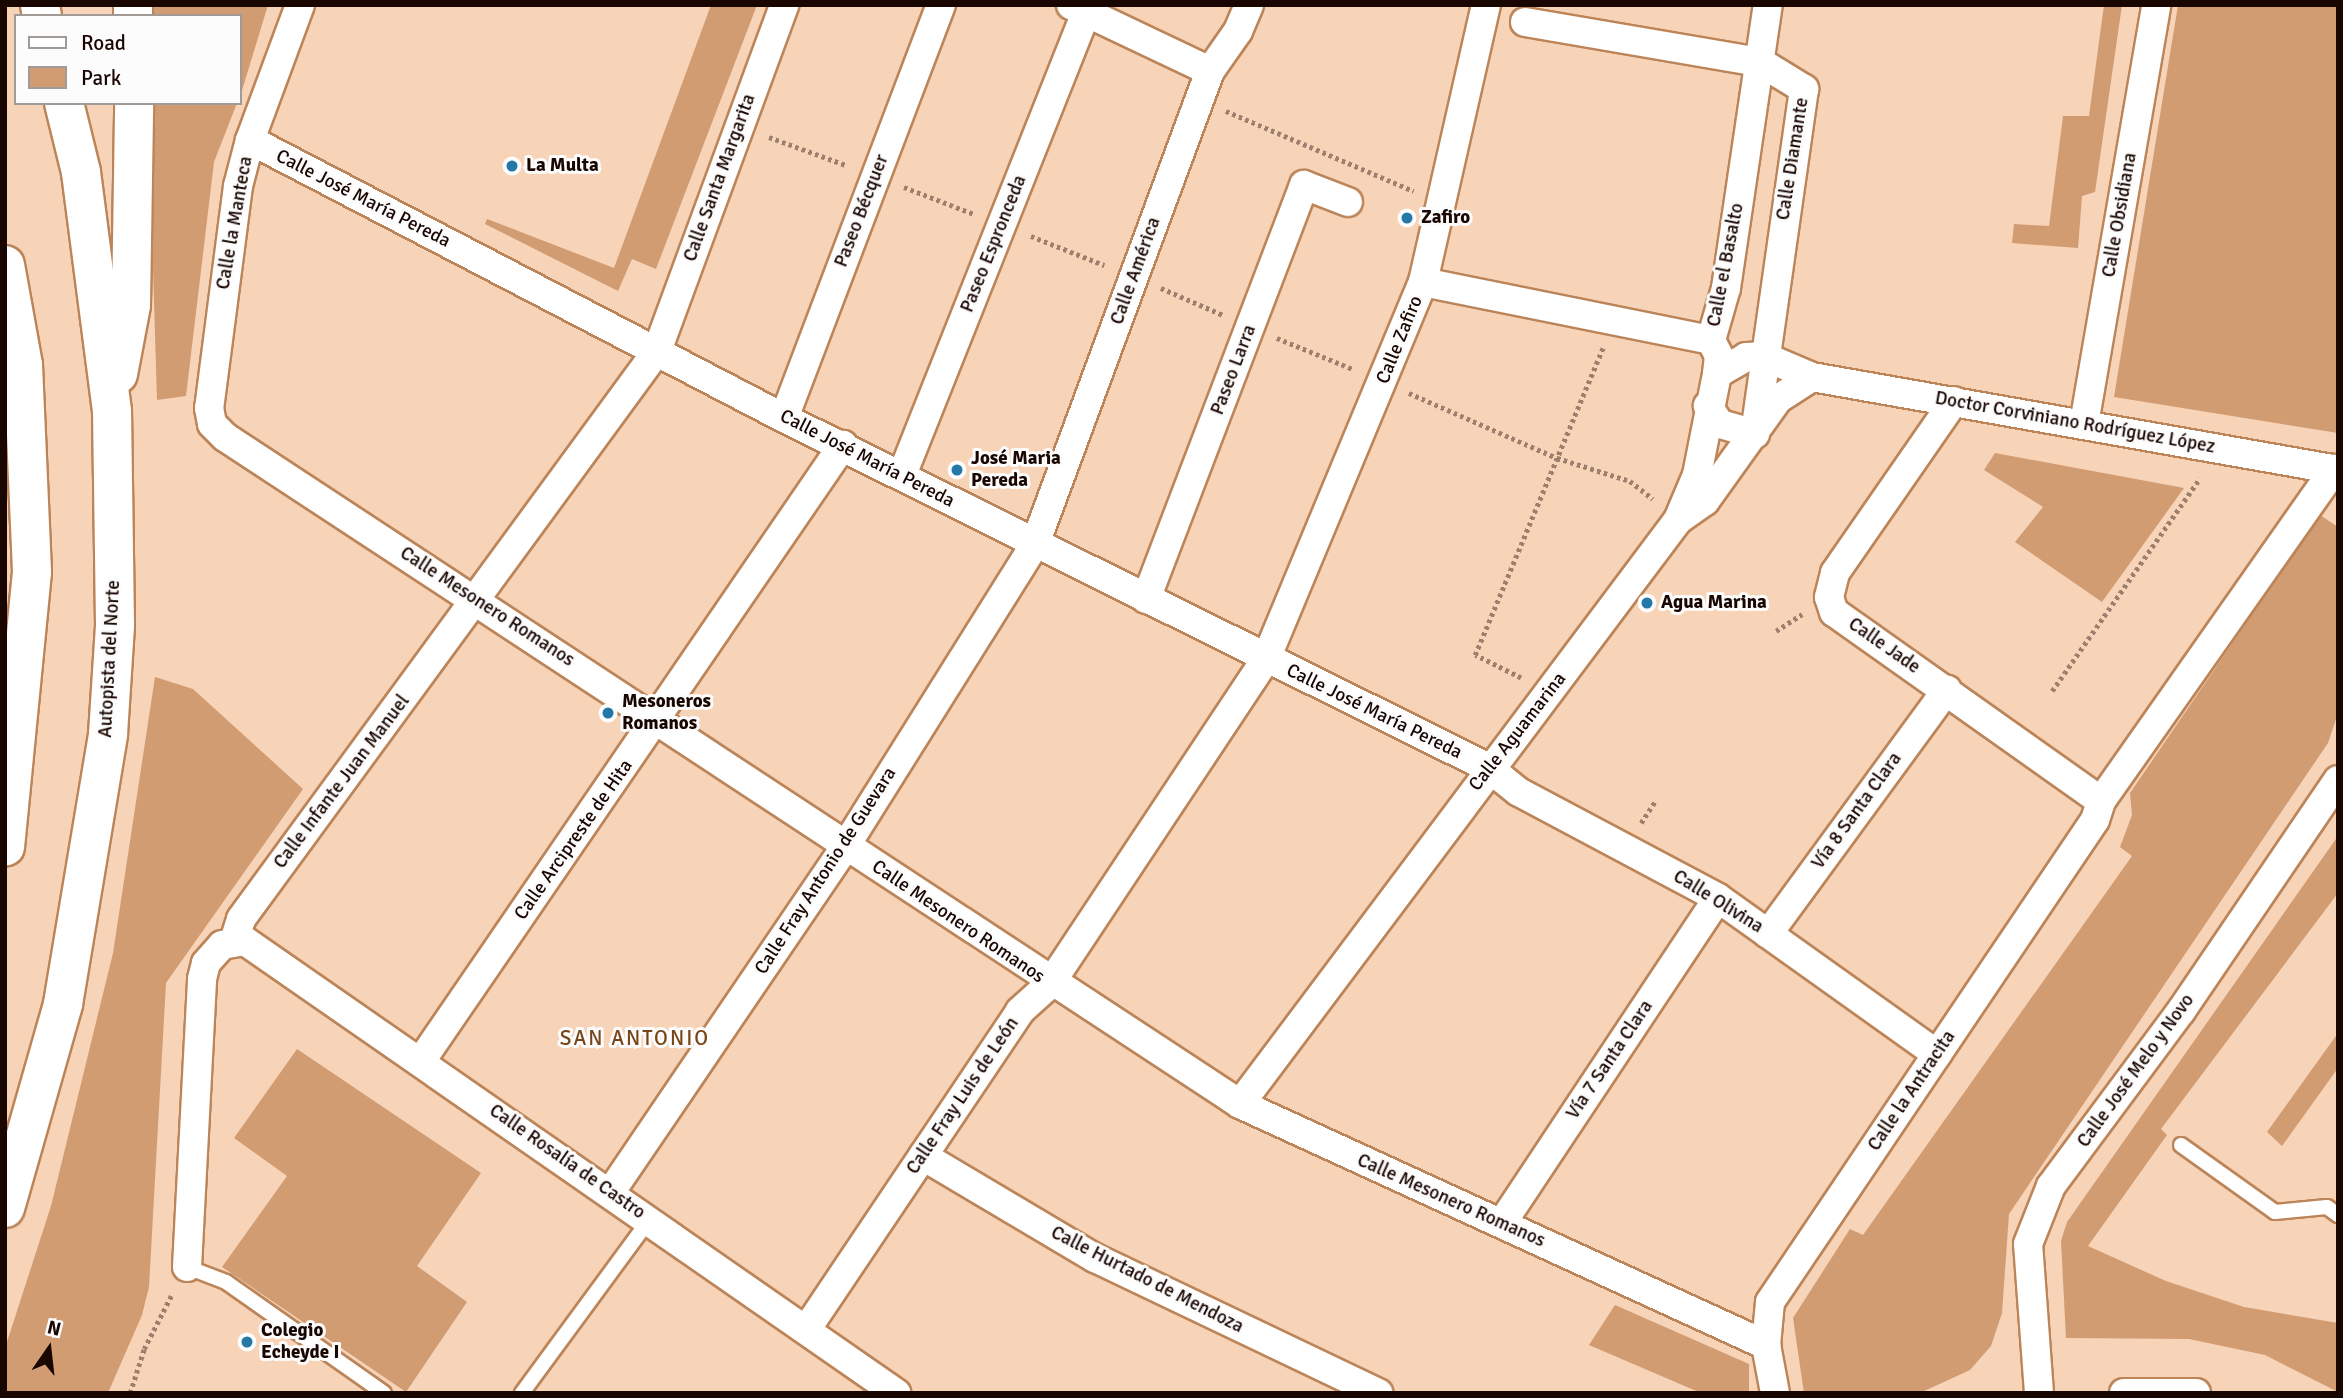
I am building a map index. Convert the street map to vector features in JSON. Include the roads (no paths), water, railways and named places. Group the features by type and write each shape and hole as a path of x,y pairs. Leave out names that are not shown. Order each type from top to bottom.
{"highway":[{"name":"Autopista del Norte","path":"5,1208 63,1004 108,734 115,625 112,411 81,172 64,105"},
{"path":"112,411 131,305 134,105"},
{"path":"5,265 23,365 32,572 5,847"}],"street":[{"name":"Calle la Manteca","path":"209,408 238,186 250,141 300,5"},
{"name":"Calle Santa Margarita","path":"657,351 784,5"},
{"name":"Paseo Bécquer","path":"784,418 941,5"},
{"name":"Calle América","path":"1035,544 1210,71 1238,31 1249,5"},
{"name":"Calle Zafiro","path":"1266,659 1423,282 1486,5"},
{"name":"Calle el Basalto","path":"1678,520 1697,475 1708,407 1717,374 1719,356 1711,340 1726,288 1768,5"},
{"name":"Calle Obsidiana","path":"2084,424 2157,5"},
{"path":"1078,9 1210,71"},
{"name":"Paseo Espronceda","path":"902,475 1019,180 1078,9"},
{"name":"Calle Diamante","path":"1525,22 1760,62 1804,89 1763,356 1755,434"},
{"name":"Calle José María Pereda","path":"250,141 784,418 1489,768"},
{"name":"Paseo Larra","path":"1146,599 1304,185 1348,202"},
{"path":"1423,282 1711,340"},
{"name":"Calle Infante Juan Manuel","path":"187,1266 202,979 213,953 234,941 241,919 657,351"},
{"path":"1717,374 1745,356 1763,356"},
{"name":"Doctor Corviniano Rodríguez López","path":"1763,356 1812,377 2336,470"},
{"name":"Calle Aguamarina","path":"1240,1104 1489,768 1550,692 1678,520 1705,501 1778,399 1812,377"},
{"name":"Calle Jade","path":"1954,401 1835,573 1829,597 1835,612 1947,689 2101,801"},
{"path":"1708,407 1720,424 1755,434"},
{"name":"Calle Mesonero Romanos","path":"209,408 212,424 225,437 658,719 1050,984 1240,1104 1766,1345"},
{"name":"Calle Arcipreste de Hita","path":"421,1061 658,719 843,445"},
{"name":"Calle la Antracita","path":"1774,1393 1766,1345 1770,1302 2095,820 2101,801 2336,470"},
{"name":"Calle Fray Antonio de Guevara","path":"610,1193 845,847 1035,544"},
{"name":"Calle Fray Luis de León","path":"806,1330 1020,1011 1050,984 1266,659"},
{"name":"Vía 8 Santa Clara","path":"1768,934 1947,689"},
{"name":"Calle Olivina","path":"1489,768 1519,792 1718,898 1937,1054"},
{"name":"Calle José Melo y Novo","path":"2039,1393 2028,1244 2051,1186 2181,1011 2338,780"},
{"name":"Vía 7 Santa Clara","path":"1502,1223 1718,898"},
{"name":"Calle Rosalía de Castro","path":"234,941 261,948 896,1393"},
{"name":"Calle Hurtado de Mendoza","path":"923,1156 1095,1258 1378,1393"},
{"path":"2124,1393 2196,1393"}],"lane":[{"path":"2181,1145 2275,1212 2327,1207 2338,1214"},
{"path":"522,1393 649,1220"},
{"path":"187,1266 226,1282 384,1393"}],"place":[{"name":"La Multa","path":"512,166"},
{"name":"Zafiro","path":"1407,218"},
{"name":"José Maria Pereda","path":"957,470"},
{"name":"Agua Marina","path":"1647,603"},
{"name":"Mesoneros Romanos","path":"608,713"},
{"name":"Colegio Echeyde I","path":"247,1342"}],"district":[{"name":"SAN ANTONIO","path":"635,1038"}]}
